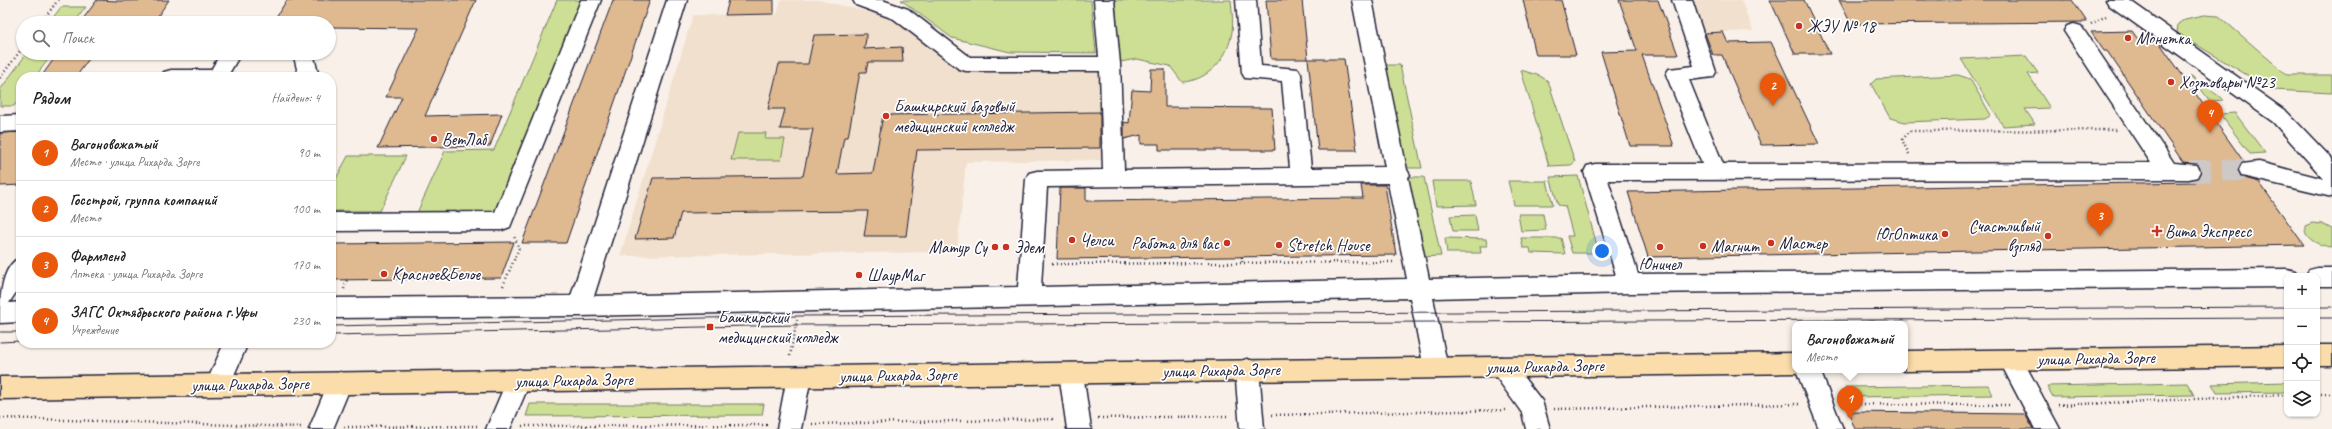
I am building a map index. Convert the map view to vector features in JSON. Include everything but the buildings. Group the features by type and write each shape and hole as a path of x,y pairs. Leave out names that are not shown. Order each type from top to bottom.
{"main road":[{"path":"2320,355 2332,355"},
{"name":"улица Рихарда Зорге","path":"1908,361 2284,356"},
{"name":"улица Рихарда Зорге","path":"0,388 1071,373 1247,369 1792,363"}],"street":[{"path":"336,222 502,221 591,0"},
{"path":"579,306 677,0"},
{"path":"864,0 901,14 966,64 1110,64"},
{"path":"1104,0 1110,64 1114,178"},
{"path":"1246,0 1252,73 1291,74 1301,176"},
{"path":"1362,0 1399,175 1419,289 1436,368"},
{"path":"1682,0 1706,72 1676,74 1716,172"},
{"path":"2114,7 2280,117 2332,173"},
{"path":"1630,284 1595,172 2179,171 2140,130 2074,31"},
{"path":"220,72 227,60"},
{"path":"305,60 308,72"},
{"path":"0,124 16,123"},
{"path":"2250,170 2259,170 2332,189"},
{"path":"1029,297 1037,178 1399,175"},
{"path":"0,298 16,274"},
{"path":"2320,277 2332,277"},
{"path":"337,300 579,306 1630,284 2284,278"},
{"path":"0,313 16,312"},
{"path":"218,384 234,348"},
{"path":"2011,360 2048,429"},
{"path":"1501,367 1536,419"},
{"path":"1247,369 1252,422"},
{"path":"1071,373 1079,424"},
{"path":"1809,373 1831,429"},
{"path":"790,427 799,377"},
{"path":"498,427 519,380"},
{"path":"322,428 340,383"}],"path":[{"path":"46,16 58,0"},
{"path":"2074,31 2114,7"},
{"path":"0,78 16,56"},
{"path":"1917,171 1902,140 1910,131 2140,130"},
{"path":"502,221 515,238 519,248 502,290"},
{"path":"1242,257 1242,263"},
{"path":"1031,264 1414,262"},
{"path":"337,300 347,280"},
{"path":"2320,394 2332,394"},
{"path":"0,418 322,428 790,427 1536,419 1822,404 2037,406 2284,395"}],"shaded area":[{"name":"Башкирский базовый медицинский колледж","path":"781,0 818,0 897,18 959,71 1110,70 1109,160 966,162 957,252 620,256 693,15 777,14"},
{"path":"1691,0 1741,0 1753,31 1703,33"}],"green space":[{"path":"557,0 581,0 495,214 416,215 445,151 494,150"},
{"path":"901,0 1091,0 1096,53 1010,52 952,38"},
{"path":"1115,0 1231,0 1231,37 1225,54 1220,62 1207,74 1191,81 1182,82 1170,66 1137,59 1120,62"},
{"path":"61,7 86,7 79,16 54,16"},
{"path":"2204,15 2219,16 2287,75 2332,75 2332,93 2272,90 2177,33 2178,24 2185,19"},
{"path":"2026,56 2038,73 2028,74 2050,108 2025,109 2035,124 2003,126 1961,59"},
{"path":"22,60 48,60 39,72 16,72 16,103 14,106 0,106 0,90"},
{"path":"1386,65 1400,65 1422,168 1406,168"},
{"path":"1521,70 1540,76 1548,81 1575,162 1571,165 1549,166"},
{"path":"1958,75 1970,79 1991,115 1985,119 1905,122 1890,118 1871,84 1876,79"},
{"path":"2190,75 2224,100 2210,101"},
{"path":"2235,113 2265,153 2250,154 2220,114"},
{"path":"738,133 766,133 765,139 785,139 781,160 731,160"},
{"path":"348,156 406,156 380,211 336,211 336,179"},
{"path":"1578,176 1599,253 1572,253 1567,236 1573,236 1565,206 1558,205 1550,177"},
{"path":"1403,177 1424,177 1441,256 1418,257"},
{"path":"1432,181 1471,181 1476,205 1436,206"},
{"path":"1508,181 1547,181 1553,205 1514,205"},
{"path":"1518,214 1543,214 1546,230 1521,231"},
{"path":"1475,215 1478,231 1453,231 1450,216"},
{"path":"2312,223 2322,224 2332,229 2332,247 2318,244 2310,239 2305,231 2305,226"},
{"path":"1445,238 1486,239 1487,246 1480,246 1481,253 1447,253"},
{"path":"1521,238 1561,238 1565,254 1531,253 1530,248 1523,248"},
{"path":"2284,382 2284,392 2217,393 2212,384"},
{"path":"2187,383 2194,395 2053,397 2047,386"},
{"path":"1988,385 1993,395 1849,397 1845,387"},
{"path":"530,404 764,404 762,415 526,416"}],"tunnel":[{"path":"2189,171 2250,170"}],"tram line":[{"path":"336,326 797,316 2284,307"},
{"path":"2320,307 2332,307"},
{"path":"336,335 796,325 2284,318"},
{"path":"2320,318 2332,318"},
{"path":"0,332 16,332"},
{"path":"0,342 16,341"}],"place":[{"name":"ЖЭУ № 18","path":"1799,26"},
{"name":"Монетка","path":"2128,38"},
{"name":"Хозтовары №23","path":"2171,82"},
{"name":"Госстрой, группа компаний","path":"1773,106"},
{"name":"Башкирский базовый медицинский колледж","path":"886,116"},
{"name":"ЗАГС Октябрьского района г.Уфы","path":"2210,133"},
{"name":"ВетЛаб","path":"434,139"},
{"name":"Вита Экспресс","path":"2157,231"},
{"name":"ЮгОптика","path":"1945,234"},
{"name":"Счастливый взгляд","path":"2048,236"},
{"name":"Фармленд","path":"2100,236"},
{"name":"Челси","path":"1072,240"},
{"name":"Работа для вас","path":"1227,243"},
{"name":"Мастер","path":"1771,243"},
{"name":"Stretch House","path":"1279,245"},
{"name":"Магнит","path":"1703,246"},
{"name":"Матур Су","path":"995,247"},
{"name":"Эдем","path":"1006,247"},
{"name":"Юничел","path":"1660,247"},
{"name":"Красное&Белое","path":"384,274"},
{"name":"ШаурМаг","path":"859,275"},
{"name":"Башкирский медицинский колледж","path":"710,327"},
{"name":"Вагоновожатый","path":"1850,419"}]}
